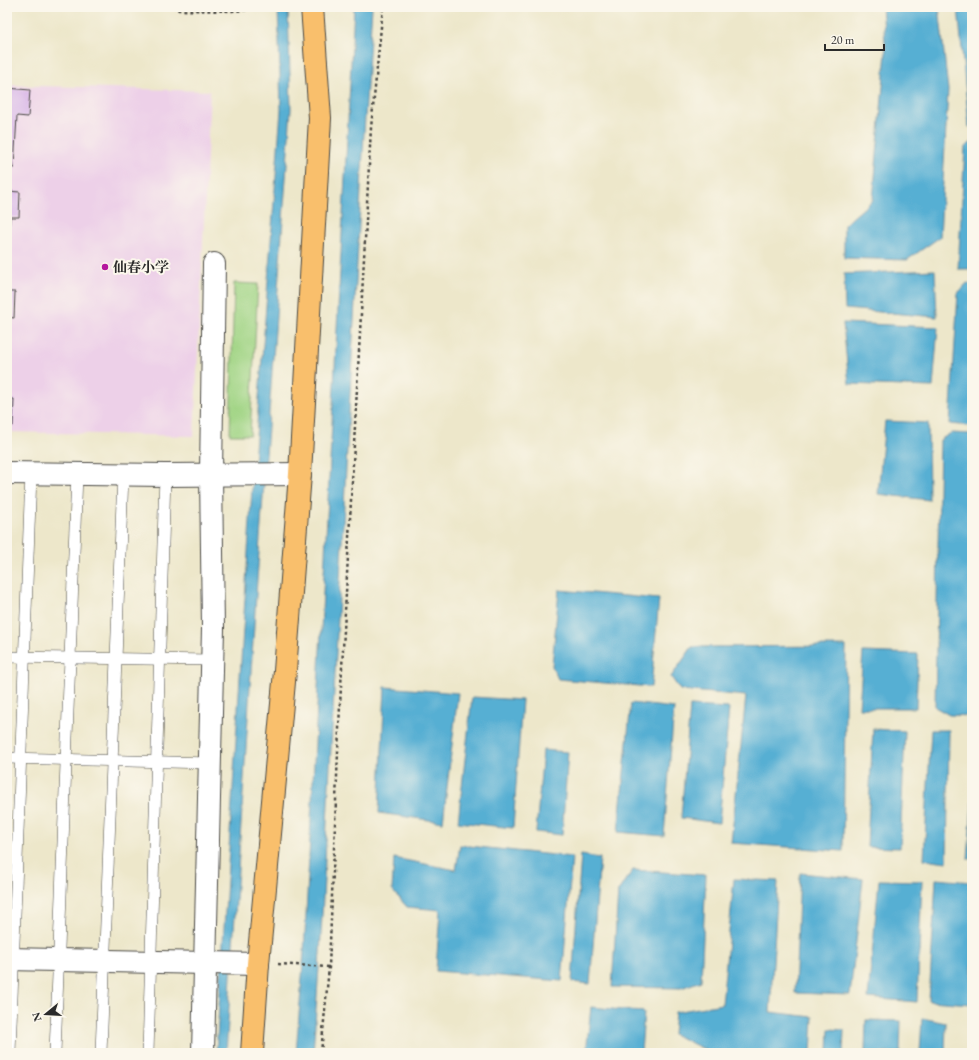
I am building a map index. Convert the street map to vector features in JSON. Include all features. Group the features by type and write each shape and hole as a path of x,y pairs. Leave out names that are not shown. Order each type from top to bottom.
{"main road":[{"path":"252,1053 258,964 285,671 300,474 320,118 312,7"}],"street":[{"path":"203,1053 212,660 211,474 214,264"},
{"path":"7,473 164,475 300,474"},
{"path":"10,959 258,964"}],"lane":[{"path":"10,1053 10,959 21,758 31,474"},
{"path":"55,1053 77,474"},
{"path":"101,1053 123,474"},
{"path":"148,1053 164,475"},
{"path":"7,657 212,660"},
{"path":"7,758 210,763"}],"path":[{"path":"172,7 179,10 232,11 295,7"},
{"path":"322,1053 329,967 341,697 371,136 383,7"},
{"path":"258,964 329,967"}],"shaded area":[{"name":"仙春小学","path":"7,85 210,91 194,436 7,432"}],"green space":[{"path":"234,283 258,284 250,435 230,435"}],"water":[{"path":"278,7 288,7 291,109 257,580 226,1053 216,1053 252,489 281,110"},
{"path":"354,7 372,7 320,953 313,1053 296,1053 304,952"},
{"path":"882,7 939,7 948,90 940,237 907,260 844,258 844,225 873,200 886,52"},
{"path":"958,7 972,7 972,127 969,127"},
{"path":"972,142 972,269 958,269 965,147"},
{"path":"935,270 937,317 845,309 844,274"},
{"path":"967,283 972,284 972,426 950,424 958,293"},
{"path":"843,323 938,327 933,387 849,384"},
{"path":"885,421 928,423 929,500 878,494"},
{"path":"951,433 972,434 972,716 949,715 935,707 940,440"},
{"path":"559,590 659,599 651,687 558,679 552,666"},
{"path":"846,646 843,851 731,843 746,696 680,690 671,677 692,647"},
{"path":"863,652 918,654 916,708 859,708"},
{"path":"385,687 458,693 443,822 379,813"},
{"path":"472,697 522,700 513,828 458,822"},
{"path":"631,703 674,708 664,836 618,832"},
{"path":"690,706 729,708 719,823 681,818"},
{"path":"873,729 905,731 900,848 867,847"},
{"path":"931,730 949,730 947,862 924,859"},
{"path":"543,750 568,752 562,835 536,832"},
{"path":"972,802 972,859 968,859"},
{"path":"460,845 572,857 562,981 436,971 440,910 407,907 392,890 394,858 456,870"},
{"path":"581,855 600,858 590,984 572,982"},
{"path":"633,870 706,875 701,981 681,988 612,987 618,891"},
{"path":"800,873 863,879 850,995 795,993"},
{"path":"734,879 778,881 770,1012 813,1017 811,1053 712,1053 673,1034 675,1012 722,1004"},
{"path":"936,879 972,882 972,1004 929,1001"},
{"path":"879,880 922,881 917,1002 868,998"},
{"path":"591,1007 644,1012 641,1053 586,1053"},
{"path":"922,1018 946,1023 945,1053 920,1053"},
{"path":"866,1020 901,1021 900,1053 865,1053"},
{"path":"829,1029 844,1030 843,1053 828,1053"}],"building":[{"path":"7,88 30,90 28,117 17,116 14,168 7,167"},
{"path":"7,191 20,192 19,217 10,217 8,256 7,256"},
{"path":"7,292 15,292 14,318 7,317"},
{"path":"7,399 14,399 13,426 7,426"}],"place":[{"name":"仙春小学","path":"105,267"}]}
